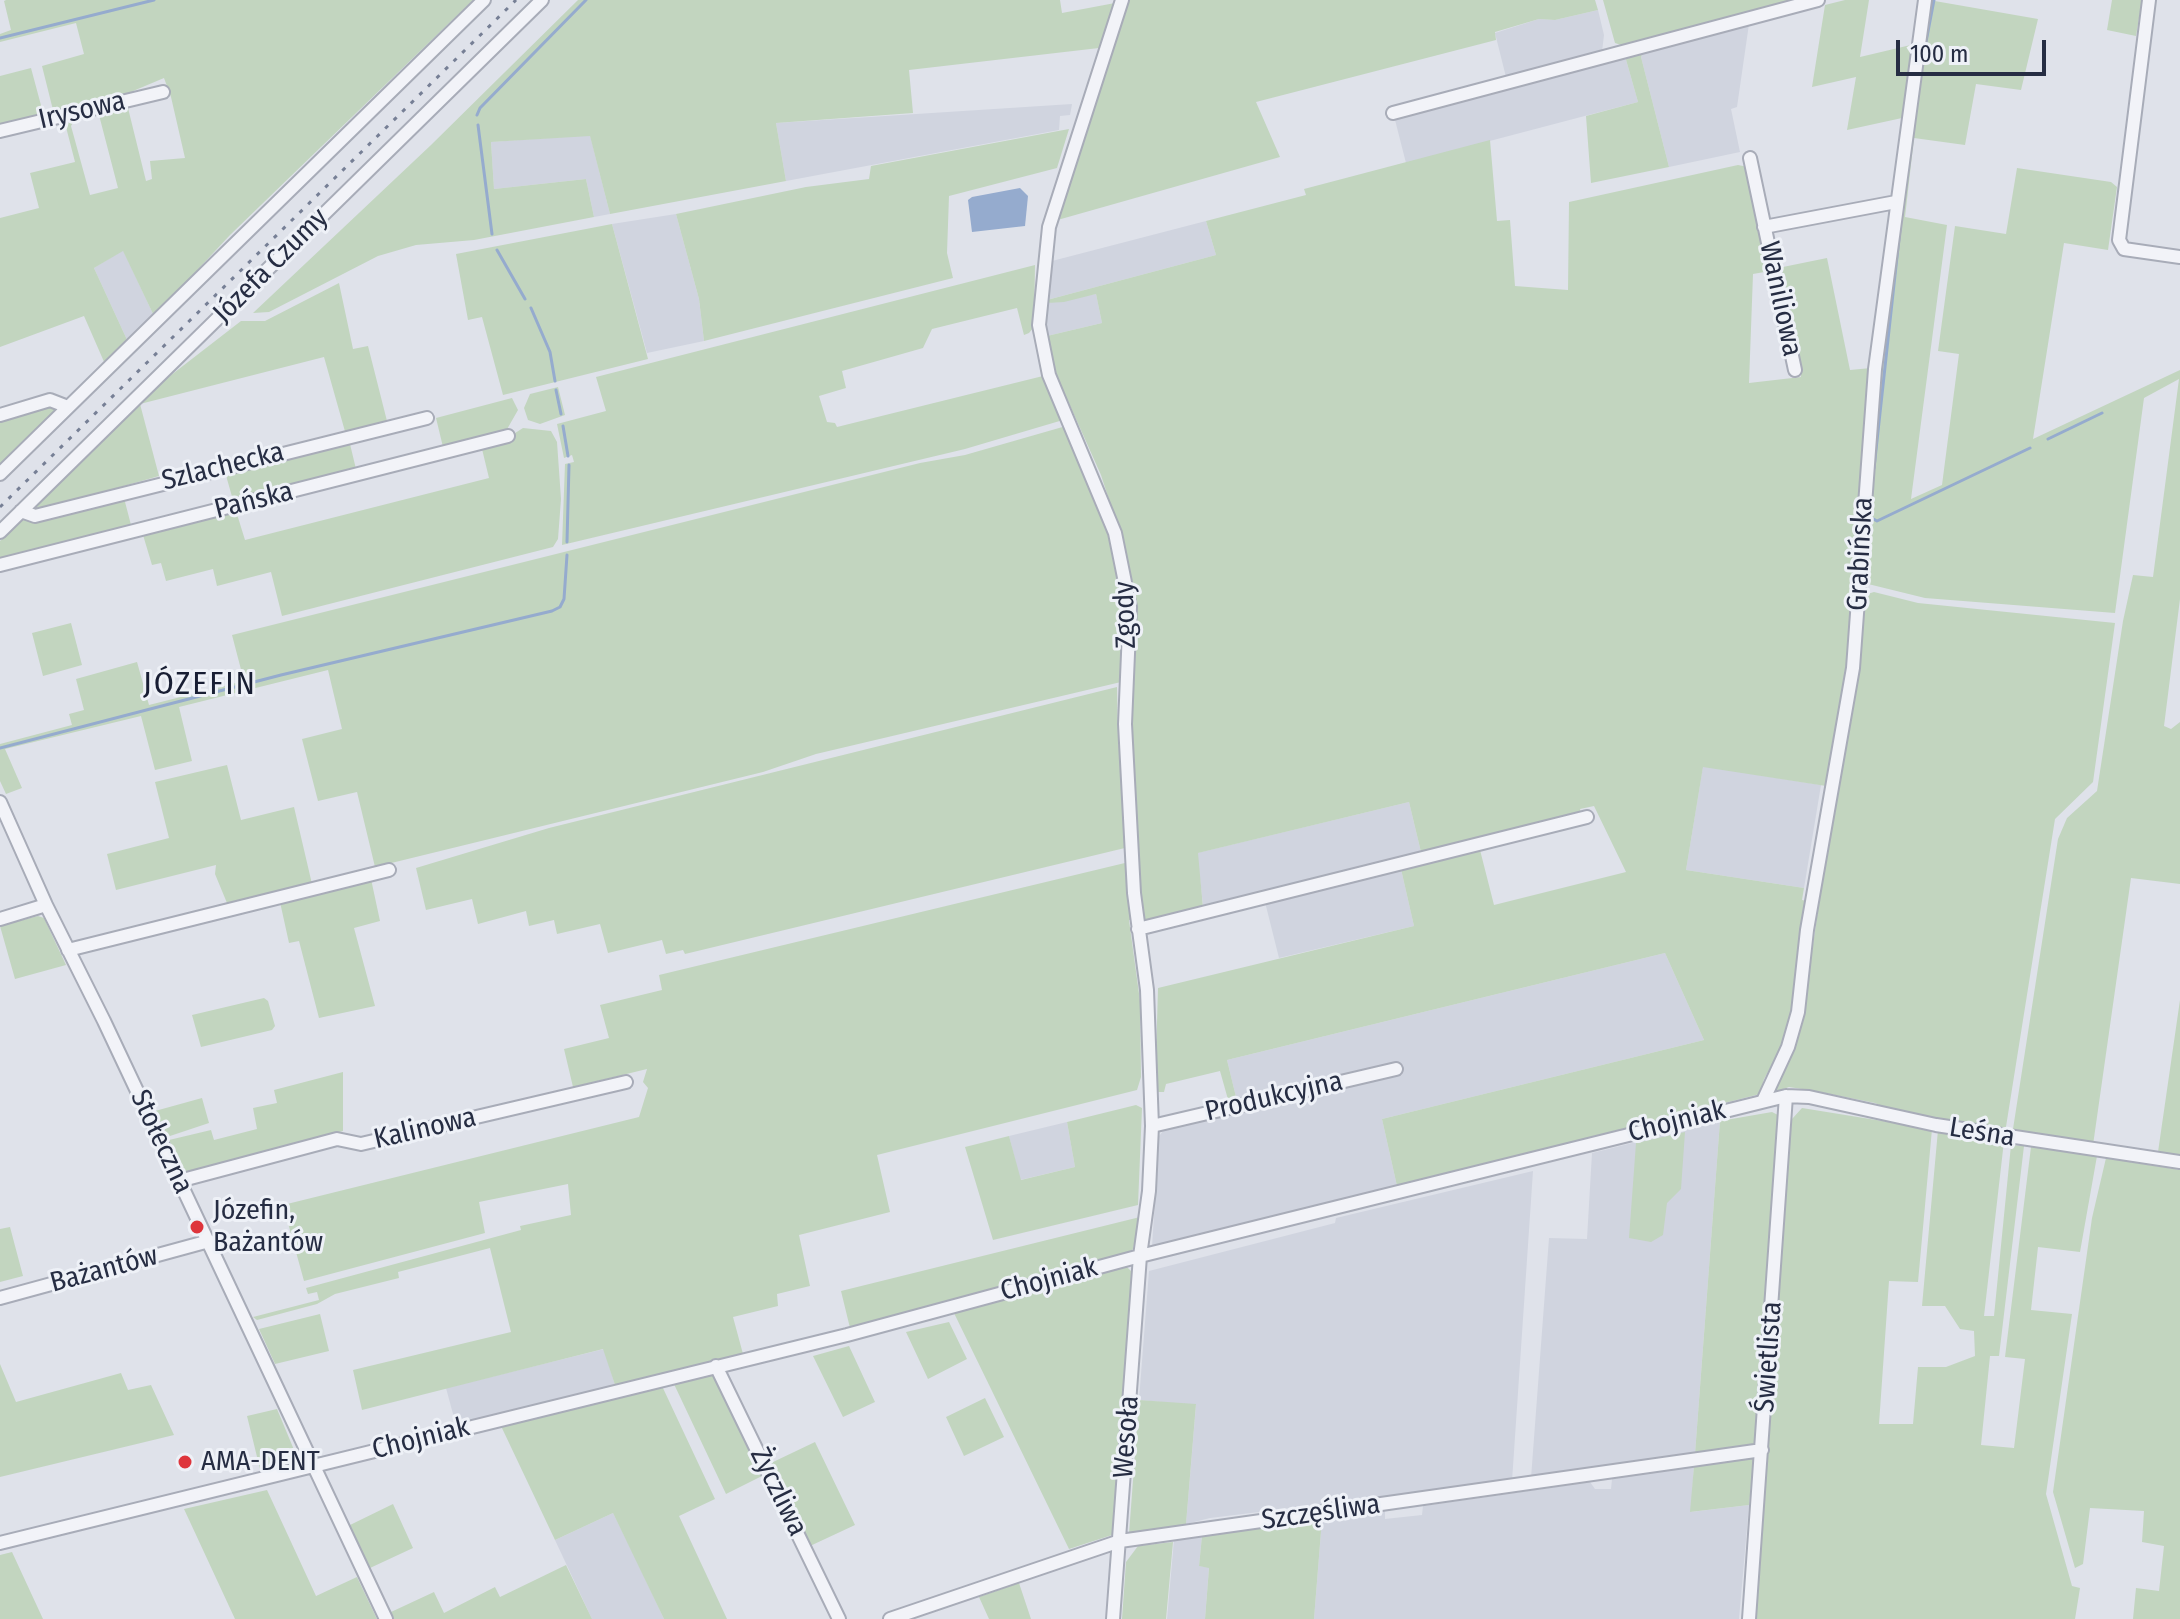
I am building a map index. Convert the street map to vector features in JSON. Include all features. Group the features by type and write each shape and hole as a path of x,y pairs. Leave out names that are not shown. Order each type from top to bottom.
{"street":[{"path":"0,474 484,0"},
{"name":"Józefa Czumy","path":"0,532 542,0"},
{"name":"Zgody","path":"1122,0 1049,227 1039,325 1049,375 1106,505 1129,589 1125,724 1138,929 1147,990 1152,1126 1149,1191 1140,1256"},
{"path":"1393,113 1818,0"},
{"name":"Grabińska","path":"1763,1101 1788,1047 1798,1012 1811,904 1853,668 1861,526 1896,202 1925,0"},
{"path":"2149,0 2119,240 2124,249 2180,257"},
{"name":"Irysowa","path":"0,131 163,92"},
{"name":"Waniliowa","path":"1750,158 1795,370"},
{"name":"Waniliowa","path":"1764,227 1896,202"},
{"path":"0,415 50,400 68,407"},
{"name":"Szlachecka","path":"21,511 35,516 427,418"},
{"name":"Pańska","path":"0,565 508,436"},
{"name":"Stołeczna","path":"0,802 46,905 209,1241 386,1619"},
{"path":"1138,929 1587,817"},
{"path":"68,950 389,870"},
{"path":"0,919 46,905"},
{"name":"Produkcyjna","path":"1152,1126 1396,1069"},
{"name":"Kalinowa","path":"179,1181 337,1139 361,1144 626,1082"},
{"name":"Chojniak","path":"0,1543 1786,1096"},
{"name":"Leśna","path":"1786,1096 1809,1097 1936,1125 2180,1162"},
{"name":"Świetlista","path":"1749,1619 1786,1096"},
{"name":"Bażantów","path":"0,1298 209,1241"},
{"name":"Wesoła","path":"1113,1619 1140,1256"},
{"name":"Życzliwa","path":"716,1366 839,1619"},
{"name":"Szczęśliwa","path":"890,1619 1120,1541 1762,1450"}],"shaded area":[{"path":"1598,10 1604,35 1602,52 1507,81 1495,33 1539,19 1555,20"},
{"path":"1749,24 1737,107 1731,109 1740,152 1669,167 1641,57 1643,52"},
{"path":"1625,56 1638,102 1406,163 1394,116"},
{"path":"1072,104 1070,115 1060,116 1059,130 786,181 776,123"},
{"path":"590,135 610,214 594,217 586,179 494,189 491,142"},
{"path":"676,214 699,299 704,341 647,353 612,224"},
{"path":"1206,221 1216,255 1047,300 1052,261"},
{"path":"123,250 154,316 128,342 94,268"},
{"path":"1096,294 1102,323 1047,336 1047,303"},
{"path":"1703,766 1821,785 1804,888 1686,870"},
{"path":"1409,802 1421,852 1203,905 1197,853"},
{"path":"1401,869 1414,926 1279,958 1265,902"},
{"path":"1665,953 1704,1040 1382,1119 1397,1186 1152,1247 1159,1136 1164,1130 1397,1076 1394,1062 1237,1101 1227,1060"},
{"path":"1720,1121 1695,1454 1531,1478 1549,1238 1587,1239 1592,1153"},
{"path":"1067,1122 1075,1167 1020,1180 1009,1136"},
{"path":"1533,1171 1512,1481 1210,1518 1186,1524 1196,1405 1139,1400 1149,1271 1335,1223 1336,1218"},
{"path":"604,1349 615,1385 456,1425 446,1388"},
{"path":"1694,1466 1691,1512 1749,1505 1739,1619 1314,1619 1322,1519 1385,1511 1385,1519 1422,1515 1423,1506 1590,1482 1595,1489 1611,1489 1612,1479"},
{"path":"613,1513 664,1619 592,1619 555,1540"},
{"path":"1202,1536 1199,1566 1209,1567 1205,1619 1167,1619 1174,1540"}],"green space":[{"path":"6,0 473,0 230,235 189,279 192,283 154,316 123,251 94,268 128,342 105,364 84,316 0,347 0,218 39,208 30,173 75,162 66,127 62,124 74,121 71,126 90,195 118,188 99,115 128,108 146,181 152,179 150,161 185,158 171,97 164,78 126,94 59,112 53,110 42,66 84,54 76,23 0,42 0,34 11,30"},
{"path":"578,0 1060,0 1062,13 1115,3 1099,48 909,70 913,113 776,123 786,181 610,214 590,136 491,142 494,189 586,179 594,217 474,240 416,245 378,256 269,312 253,313 431,145"},
{"path":"1128,0 1595,0 1598,10 1555,20 1539,19 1495,32 1496,40 1256,102 1280,157 1054,221"},
{"path":"1603,0 1799,0 1621,45 1615,43"},
{"path":"1845,0 1869,0 1860,57 1915,44 1902,118 1847,130 1856,77 1812,87 1825,5"},
{"path":"1929,0 2038,19 2021,90 1976,84 1965,145 1914,138 1905,217 1947,225 1911,499 1942,485 1959,354 1938,351 1955,226 2006,234 2017,168 2111,182 2117,187 2108,250 2064,243 2033,439 2180,370 2180,599 2164,726 2171,729 2180,722 2180,884 2131,878 2093,1145 2013,1129 2058,839 2067,818 2097,791 2133,575 2153,577 2179,379 2144,398 2115,613 1925,598 1864,583 1873,427"},
{"path":"2112,0 2142,0 2136,36 2107,30"},
{"path":"1643,52 1641,57 1669,167 1591,183 1586,116 1638,102 1625,56"},
{"path":"31,68 42,109 36,116 0,126 0,76"},
{"path":"1069,129 1057,168 949,196 947,253 953,278 704,341 699,299 676,214 806,187 869,179 871,166"},
{"path":"1490,140 1497,221 1510,220 1515,286 1568,290 1569,202 1738,165 1748,167 1770,271 1753,274 1749,383 1801,377 1778,268 1827,258 1850,370 1871,368 1849,647 1826,786 1703,767 1686,870 1804,888 1802,900 1807,901 1787,1038 1764,1079 1760,1094 1397,1186 1382,1119 1704,1040 1665,953 1227,1060 1237,1101 1229,1103 1220,1071 1166,1084 1164,1092 1155,1092 1158,988 1414,926 1401,869 1480,850 1494,905 1626,872 1594,806 1580,809 1581,813 1421,852 1409,802 1198,853 1203,908 1145,923 1140,915 1128,733 1135,600 1124,546 1101,475 1055,372 1047,336 1102,323 1096,294 1064,302 1047,303 1047,300 1216,255 1206,221 1306,195 1304,189"},
{"path":"612,224 648,359 503,395 482,317 468,320 456,254"},
{"path":"1035,265 1034,327 1029,333 1024,335 1017,308 932,329 923,348 842,371 846,388 819,396 827,422 835,423 837,427 1043,376 1063,420 965,449 562,545 565,464 574,462 572,455 564,458 557,424 606,411 596,377"},
{"path":"339,283 353,349 368,346 388,425 346,435 324,357 141,404 166,379 241,321 265,321"},
{"path":"558,387 565,415 540,424 528,420 524,408 530,394"},
{"path":"512,398 518,410 506,431 443,447 436,418"},
{"path":"55,403 57,411 0,468 0,419"},
{"path":"140,404 159,476 36,511 34,508"},
{"path":"1066,426 1090,477 1115,556 1123,603 1121,682 816,754 763,772 375,867 357,792 318,801 302,739 342,729 328,670 179,707 192,761 155,770 141,716 5,749 22,788 6,794 0,781 0,744 72,725 69,714 84,710 76,679 137,662 149,705 244,681 232,635 920,463 965,455"},
{"path":"523,428 551,431 557,442 561,499 558,539 553,547 282,616 271,572 217,586 213,569 166,581 161,563 152,565 143,535 236,511 245,540 489,478 482,449 513,442 512,435"},
{"path":"349,440 356,469 233,500 225,472"},
{"path":"124,498 131,525 0,561 0,541 20,521"},
{"path":"1874,592 1918,603 2115,623 2093,782 2055,819 2005,1133 1901,1115 1875,1103 1815,1091 1789,1087 1775,1092 1795,1045 1803,1013 1864,595"},
{"path":"71,623 82,665 43,676 32,633"},
{"path":"1117,687 1118,736 1129,847 685,954 683,950 666,954 662,940 608,953 600,924 557,934 554,920 529,926 526,911 478,924 472,899 426,910 416,868 549,828"},
{"path":"227,765 241,820 294,807 312,884 227,903 215,874 216,865 116,890 107,854 169,838 155,782"},
{"path":"1129,862 1133,920 1129,920 1140,1001 1141,1077 1137,1090 877,1155 890,1212 799,1235 810,1286 777,1294 778,1306 733,1317 743,1354 615,1385 603,1349 362,1410 353,1370 511,1332 490,1248 398,1272 399,1278 335,1294 317,1304 257,1320 253,1317 319,1300 317,1292 308,1294 306,1288 521,1230 520,1226 571,1215 568,1184 479,1202 485,1233 304,1281 283,1205 639,1117 648,1088 643,1082 647,1069 573,1087 564,1049 609,1038 600,1005 662,990 659,975"},
{"path":"371,879 380,921 354,928 375,1006 319,1018 299,941 289,943 280,902"},
{"path":"38,916 44,918 66,965 15,979 0,926"},
{"path":"264,998 268,1001 275,1026 272,1030 201,1047 192,1015"},
{"path":"2180,1000 2180,1156 2158,1152"},
{"path":"343,1072 343,1131 184,1172 169,1140 211,1130 214,1140 257,1129 253,1108 277,1103 274,1090"},
{"path":"202,1098 209,1123 167,1137 155,1111"},
{"path":"1136,1105 1142,1108 1138,1205 993,1240 965,1147 1009,1136 1021,1180 1075,1167 1067,1122"},
{"path":"1802,1108 1932,1129 1918,1282 1889,1281 1879,1424 1913,1424 1918,1367 1946,1367 1975,1356 1974,1331 1960,1329 1945,1306 1922,1306 1938,1130 2004,1141 1984,1316 1994,1316 2011,1145 2024,1146 1999,1356 1990,1356 1981,1445 2014,1448 2025,1359 2005,1357 2031,1147 2097,1156 2080,1252 2038,1247 2031,1310 2072,1314 2046,1494 2072,1586 2080,1588 2075,1619 1752,1619 1790,1133 1792,1119"},
{"path":"1772,1112 1780,1116 1755,1445 1695,1454 1720,1121"},
{"path":"1685,1132 1681,1189 1667,1203 1663,1235 1651,1242 1629,1238 1636,1143"},
{"path":"2106,1158 2180,1170 2180,1619 2133,1619 2136,1588 2159,1591 2164,1546 2142,1542 2144,1511 2090,1508 2083,1564 2075,1568 2053,1492 2092,1218"},
{"path":"1140,1217 1133,1249 1124,1256 850,1328 841,1291"},
{"path":"10,1227 23,1276 0,1282 0,1229"},
{"path":"1126,1266 1133,1273 1112,1535 1069,1549 953,1311"},
{"path":"320,1314 329,1351 275,1364 259,1329"},
{"path":"949,1322 967,1359 928,1379 906,1332"},
{"path":"849,1346 875,1402 843,1417 813,1356"},
{"path":"0,1364 16,1402 121,1373 128,1390 151,1385 174,1435 0,1477"},
{"path":"712,1371 762,1476 726,1494 673,1382"},
{"path":"662,1386 715,1499 679,1516 727,1619 664,1619 613,1513 555,1540 501,1426"},
{"path":"985,1398 1004,1437 964,1456 946,1417"},
{"path":"1139,1400 1196,1404 1186,1524 1129,1534"},
{"path":"277,1409 297,1457 293,1462 260,1469 247,1416"},
{"path":"815,1442 855,1525 810,1546 771,1463"},
{"path":"1754,1457 1749,1505 1690,1512 1694,1466"},
{"path":"267,1490 316,1596 357,1577 377,1619 235,1619 184,1509"},
{"path":"393,1504 413,1548 370,1568 350,1525"},
{"path":"1322,1519 1314,1619 1205,1619 1209,1568 1199,1566 1202,1536"},
{"path":"1173,1542 1166,1619 1122,1619 1126,1562 1138,1546"},
{"path":"12,1552 43,1619 0,1619 0,1555"},
{"path":"566,1565 592,1619 394,1619 391,1612 434,1592 444,1613 495,1587 500,1597"},
{"path":"1019,1583 1031,1619 989,1619 979,1597"}],"water":[{"path":"1020,188 1028,196 1025,226 972,232 968,200"}],"waterway":[{"path":"0,38 154,0"},
{"path":"477,115 480,108 586,0"},
{"path":"1925,47 1934,0"},
{"path":"478,125 492,234"},
{"path":"1874,468 1900,229"},
{"path":"497,250 525,299"},
{"path":"531,308 550,352 555,381"},
{"path":"556,390 561,414"},
{"path":"2048,439 2102,413"},
{"path":"563,426 568,456"},
{"path":"1868,516 1877,521 2030,448"},
{"path":"567,542 569,465"},
{"path":"0,748 281,675 552,611 560,607 564,599 567,555"}],"railway":[{"path":"0,507 516,0"}],"place":[{"name":"Józefin, Bażantów","path":"197,1227"},
{"name":"AMA-DENT","path":"185,1462"}],"district":[{"name":"JÓZEFIN","path":"200,685"}]}
